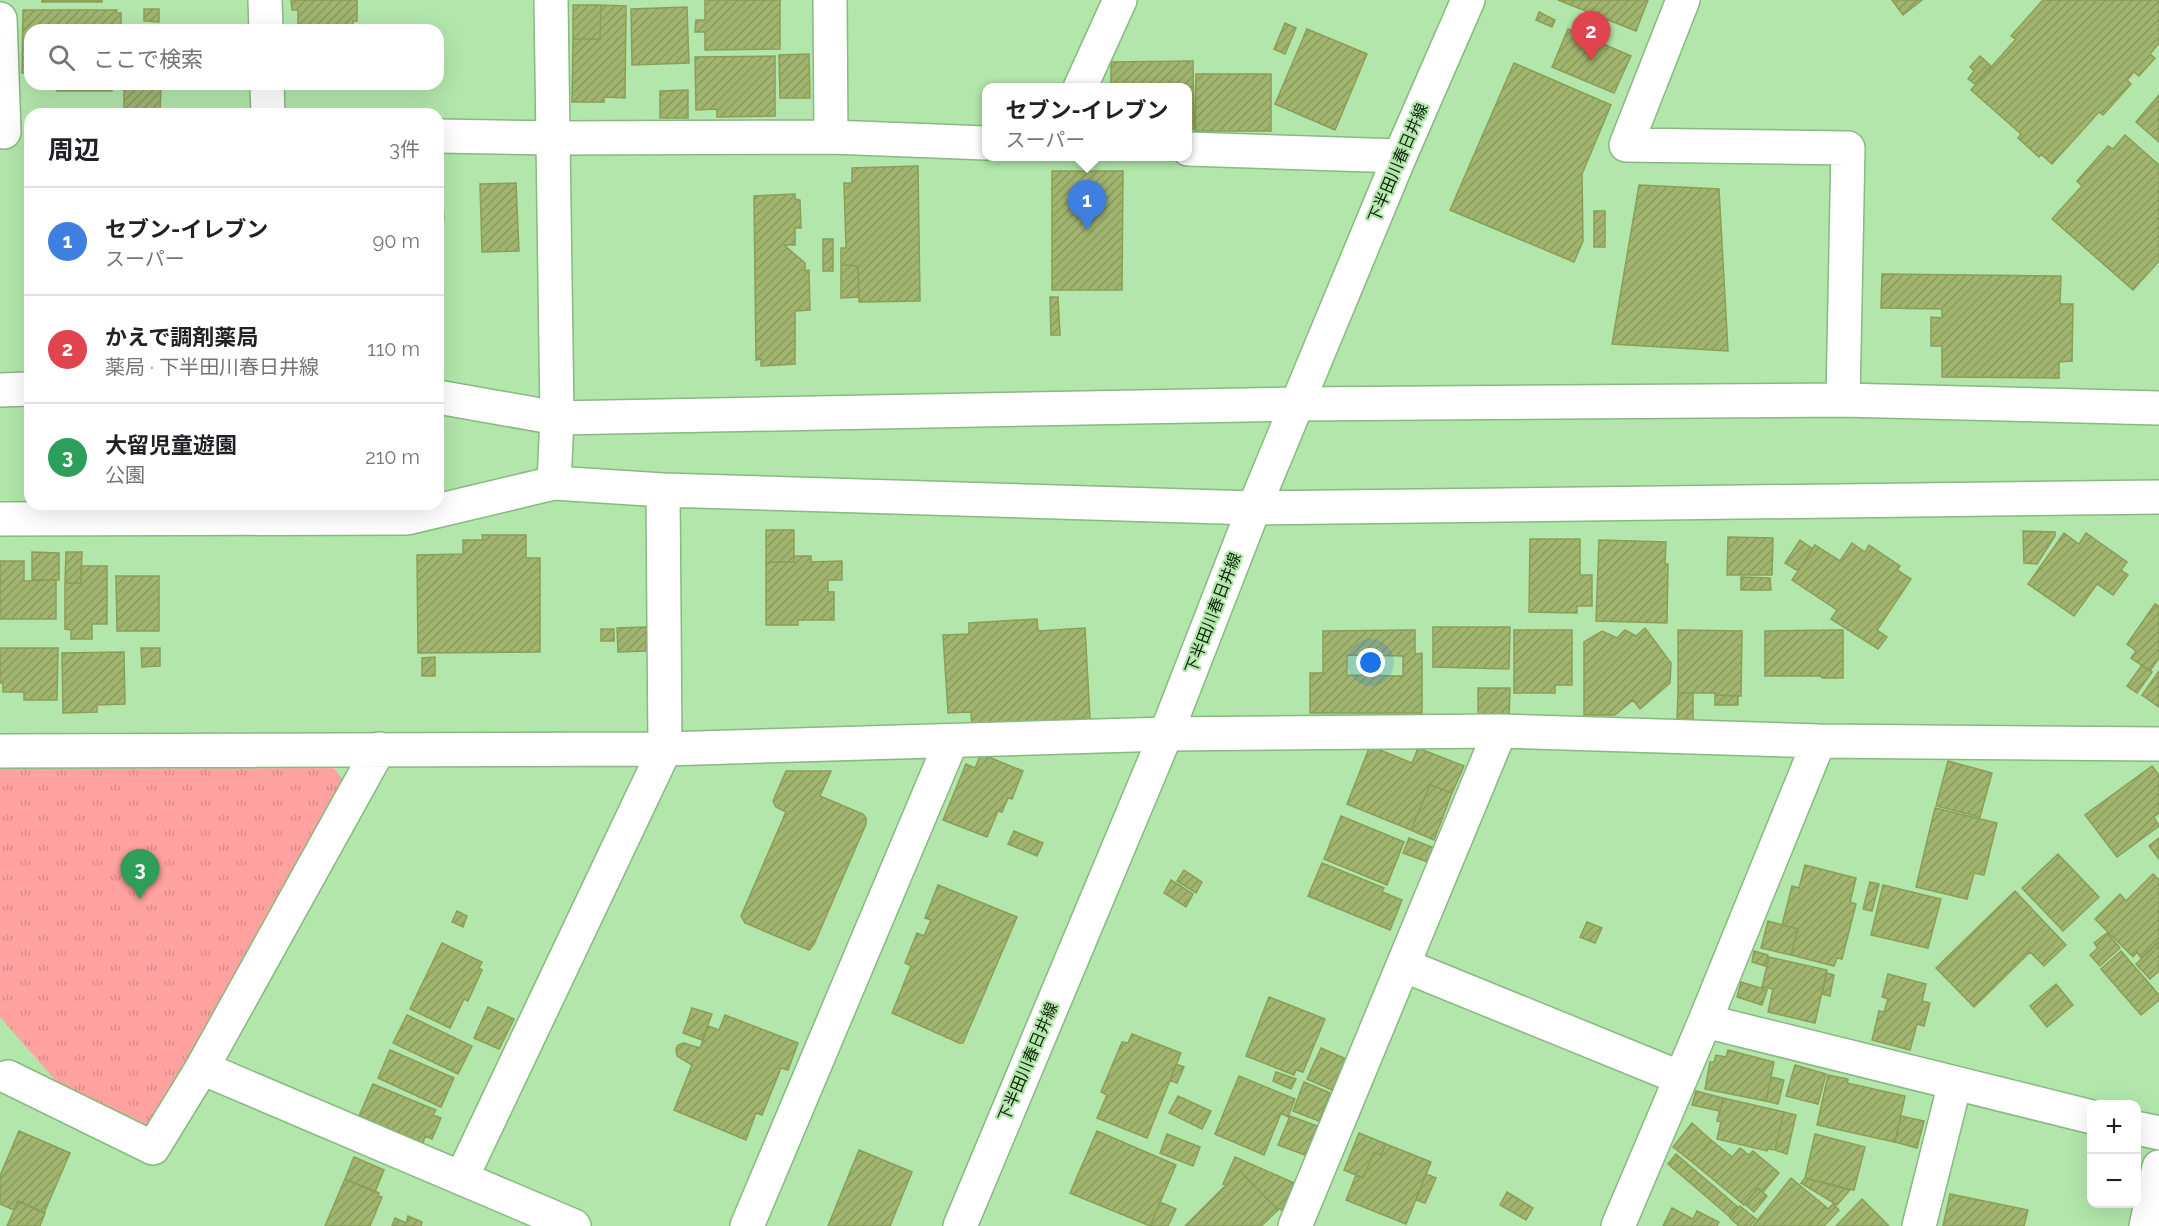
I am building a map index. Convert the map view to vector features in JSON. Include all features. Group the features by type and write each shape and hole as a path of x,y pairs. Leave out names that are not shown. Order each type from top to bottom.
{"street":[{"path":"265,0 266,24"},
{"path":"551,0 557,418 554,483"},
{"path":"830,0 831,137"},
{"path":"1082,83 1120,0"},
{"name":"下半田川春日井線","path":"960,1226 1166,734 1254,508 1400,156 1468,0"},
{"path":"1683,0 1626,145 1848,148 1843,400"},
{"path":"0,19 11,132"},
{"path":"267,90 268,108"},
{"path":"444,136 831,137 982,143"},
{"path":"1192,149 1400,156"},
{"path":"0,390 24,389"},
{"path":"444,398 557,418 1298,404 1843,400 2159,408"},
{"path":"444,509 554,483 663,490 1254,508 2159,497"},
{"path":"462,1177 665,749 663,490"},
{"path":"0,519 406,518 440,510"},
{"path":"1295,1226 1500,731"},
{"path":"0,751 665,749 1166,734 1500,731 1818,741 2159,744"},
{"path":"1618,1226 1681,1078 1818,741"},
{"path":"747,1226 951,742"},
{"path":"8,1077 153,1148 202,1068 379,749"},
{"path":"1403,965 1681,1078"},
{"path":"1704,1021 2087,1116"},
{"path":"202,1068 574,1226"},
{"path":"1919,1226 1955,1083"},
{"path":"2141,1129 2159,1133"},
{"path":"2146,1226 2159,1167"}],"green space":[{"path":"334,768 343,780 159,1123 140,1130 64,1090 0,1017 0,769"}],"building":[{"path":"42,0 102,0 102,2 42,2"},
{"path":"291,0 357,0 357,21 353,21 353,24 298,24 298,10 292,10"},
{"path":"705,0 780,0 780,49 705,50 705,32 695,32 696,20 705,20"},
{"path":"1558,0 1648,0 1636,31"},
{"path":"1892,0 1922,0 1903,15"},
{"path":"2043,0 2159,0 2159,43 2150,54 2155,58 2139,76 2134,72 2127,80 2131,84 2103,115 2099,112 2052,164 2041,154 2039,157 2018,138 2021,134 1971,90 2016,39 2011,36"},
{"path":"573,5 601,5 600,39 573,39"},
{"path":"601,5 626,6 625,98 604,97 604,102 572,102 573,39 600,39"},
{"path":"687,7 689,63 632,65 631,9"},
{"path":"144,9 159,9 159,22 144,21"},
{"path":"23,10 117,10 116,13 121,13 121,24 24,24 24,73 22,73"},
{"path":"1539,12 1555,20 1552,27 1536,20"},
{"path":"1285,23 1296,28 1285,54 1274,49"},
{"path":"1307,29 1367,54 1335,130 1275,104"},
{"path":"1568,29 1631,56 1614,93 1552,67"},
{"path":"809,54 810,98 780,98 779,55"},
{"path":"775,56 775,116 717,117 717,109 696,110 695,57"},
{"path":"1980,56 1991,66 1975,84 1968,79 1974,71 1970,67"},
{"path":"1193,61 1194,129 1192,129 1192,83 1111,83 1111,62"},
{"path":"1514,63 1611,105 1582,174 1583,241 1574,262 1450,210"},
{"path":"1196,74 1271,74 1271,131 1195,131"},
{"path":"57,90 112,90 112,91"},
{"path":"124,90 161,90 160,108 124,108"},
{"path":"688,90 688,118 660,118 660,91"},
{"path":"2159,95 2159,142 2136,122"},
{"path":"2125,135 2159,165 2159,261 2133,290 2052,219 2082,186 2077,181 2108,146 2113,149"},
{"path":"918,166 920,301 859,302 858,266 841,265 841,248 846,248 844,183 852,183 852,168"},
{"path":"1052,171 1123,171 1122,290 1052,290"},
{"path":"516,183 519,251 482,252 480,184"},
{"path":"1639,185 1719,189 1728,351 1612,344"},
{"path":"795,194 795,199 800,200 801,228 795,228 795,245 784,245 805,263 805,271 809,270 810,310 795,311 795,364 761,366 761,359 756,360 754,196"},
{"path":"1594,211 1605,211 1605,247 1594,247"},
{"path":"823,239 833,239 833,271 823,271"},
{"path":"841,265 858,266 859,297 841,298"},
{"path":"1882,274 2061,276 2060,304 2073,304 2072,361 2059,362 2059,378 1942,377 1942,346 1931,346 1931,317 1942,318 1942,309 1881,308"},
{"path":"1050,297 1058,297 1060,335 1051,335"},
{"path":"766,530 794,530 794,562 766,562"},
{"path":"2023,531 2055,532 2055,536 2037,564 2024,563"},
{"path":"2064,533 2079,544 2086,533 2127,562 2121,570 2128,575 2113,595 2097,584 2074,616 2028,584"},
{"path":"482,535 526,535 526,558 540,558 540,652 418,653 417,555 463,554 463,540 483,540"},
{"path":"1728,537 1773,538 1772,575 1727,575"},
{"path":"1530,539 1580,539 1580,575 1592,575 1592,606 1577,606 1577,613 1529,612"},
{"path":"1599,540 1666,542 1667,623 1596,621"},
{"path":"1800,540 1813,549 1798,571 1785,563"},
{"path":"1852,543 1865,552 1869,545 1900,566 1897,570 1911,579 1877,630 1887,637 1878,649 1831,619 1837,610 1792,580 1815,545 1840,561"},
{"path":"32,552 59,553 59,580 32,580"},
{"path":"66,552 82,552 81,583 65,583"},
{"path":"794,556 811,556 811,562 842,561 842,580 828,580 828,592 834,592 834,620 798,620 798,625 766,625 766,562 794,562"},
{"path":"0,561 24,561 24,581 56,580 56,619 0,619"},
{"path":"81,566 107,566 107,624 92,624 92,639 71,639 71,630 65,629 65,583 81,583"},
{"path":"116,576 159,576 159,631 117,631"},
{"path":"1741,577 1770,578 1771,590 1741,590"},
{"path":"2155,604 2159,606 2159,658 2150,671 2131,658 2136,651 2127,644"},
{"path":"1037,619 1038,631 1085,628 1090,718 972,725 971,712 948,713 943,635 969,634 969,623"},
{"path":"646,627 646,651 618,652 617,628"},
{"path":"1433,627 1510,627 1509,669 1433,667"},
{"path":"1645,628 1671,663 1670,683 1640,709 1633,700 1615,715 1584,715 1584,642 1602,631 1617,638 1625,630 1636,636"},
{"path":"601,629 614,629 614,641 601,641"},
{"path":"1415,630 1415,654 1422,653 1422,713 1310,713 1310,673 1323,673 1323,631","holes":["1347,655 1403,656 1403,676 1347,675"]},
{"path":"1514,630 1572,630 1572,685 1555,685 1555,693 1514,693"},
{"path":"1678,630 1742,631 1741,696 1678,693"},
{"path":"1843,630 1843,678 1765,676 1765,631"},
{"path":"0,648 58,648 57,700 24,700 24,692 3,692 3,683 0,683"},
{"path":"141,648 160,648 160,666 142,667"},
{"path":"124,652 125,704 97,705 97,712 63,713 62,653"},
{"path":"435,657 435,676 422,676 422,658"},
{"path":"2142,665 2152,672 2137,693 2127,686"},
{"path":"2159,671 2159,707 2142,695"},
{"path":"1478,688 1510,688 1509,717 1478,718"},
{"path":"1678,693 1693,693 1693,719 1677,719"},
{"path":"1715,695 1738,696 1738,705 1715,705"},
{"path":"1370,746 1412,763 1418,748 1464,766 1452,793 1430,785 1411,830 1347,804"},
{"path":"981,754 1023,771 1012,799 1008,798 1002,812 998,811 987,837 943,820 966,764 975,768"},
{"path":"1948,761 1992,773 1980,817 1936,806"},
{"path":"2152,766 2159,775 2159,813 2154,817 2159,826 2117,857 2085,815"},
{"path":"786,771 831,771 820,796 863,814 866,818 866,824 814,944 809,950 745,923 741,916 786,812 776,807 773,801"},
{"path":"1430,785 1452,793 1434,840 1411,830"},
{"path":"1935,808 1997,823 1984,875 1974,873 1967,899 1916,887"},
{"path":"1341,816 1404,842 1387,885 1324,859"},
{"path":"1014,831 1043,843 1037,856 1008,844"},
{"path":"1409,838 1434,848 1428,862 1403,853"},
{"path":"2159,838 2159,859 2149,846"},
{"path":"2058,854 2099,897 2063,931 2022,888"},
{"path":"1322,863 1384,888 1382,892 1402,900 1390,930 1308,896"},
{"path":"1805,865 1856,878 1850,902 1856,904 1842,959 1837,958 1834,966 1791,955 1798,929 1782,925 1792,886 1799,888"},
{"path":"1184,870 1202,882 1196,893 1177,881"},
{"path":"2153,874 2159,880 2159,941 2141,958 2137,952 2133,957 2095,919 2120,894 2126,901"},
{"path":"1171,880 1193,894 1186,907 1164,893"},
{"path":"1870,882 1879,884 1872,911 1863,909"},
{"path":"938,885 1017,917 963,1043 892,1013 911,966 905,963 917,933 924,936 931,920 925,918"},
{"path":"1883,885 1941,899 1928,948 1871,935"},
{"path":"2015,891 2066,945 2044,966 2030,952 1974,1007 1936,968"},
{"path":"457,911 467,916 463,927 452,922"},
{"path":"1768,921 1798,929 1791,955 1761,948"},
{"path":"1587,922 1602,928 1595,943 1580,937"},
{"path":"2107,933 2120,948 2100,966 2090,955 2098,948 2094,943"},
{"path":"2159,942 2159,971 2150,979 2136,964"},
{"path":"442,943 482,962 479,968 482,970 468,1001 464,999 450,1028 410,1009"},
{"path":"1754,951 1768,955 1765,966 1752,962"},
{"path":"2121,951 2159,995 2159,1000 2141,1015 2101,969"},
{"path":"1769,957 1827,970 1815,1023 1768,1012 1773,989 1762,987"},
{"path":"1827,973 1834,975 1830,996 1822,994"},
{"path":"1888,974 1926,984 1922,1001 1930,1003 1924,1026 1917,1024 1910,1050 1872,1040 1879,1011 1884,1012 1888,999 1882,997"},
{"path":"1741,982 1767,990 1762,1005 1737,997"},
{"path":"2056,984 2073,1005 2047,1027 2030,1006"},
{"path":"1269,997 1325,1019 1303,1072 1296,1070 1294,1075 1246,1056"},
{"path":"488,1007 514,1019 499,1049 474,1038"},
{"path":"692,1008 712,1014 702,1040 683,1033"},
{"path":"407,1015 472,1046 458,1074 393,1043"},
{"path":"725,1015 798,1043 788,1070 781,1068 762,1115 756,1113 746,1140 674,1110 692,1065 677,1056 678,1045 684,1043 700,1048 708,1026 719,1030"},
{"path":"1132,1034 1181,1053 1147,1138 1097,1118 1107,1095 1101,1092 1122,1042 1128,1043"},
{"path":"1321,1048 1346,1059 1332,1090 1307,1079"},
{"path":"390,1050 454,1078 441,1107 378,1078"},
{"path":"1728,1050 1774,1062 1766,1101 1705,1089 1710,1062 1714,1062 1716,1055 1726,1057"},
{"path":"1176,1064 1184,1067 1177,1083 1170,1080"},
{"path":"1795,1065 1826,1074 1818,1104 1786,1096"},
{"path":"1276,1072 1296,1079 1291,1089 1273,1081"},
{"path":"1828,1075 1848,1079 1847,1083 1905,1096 1895,1142 1817,1125"},
{"path":"1239,1076 1295,1099 1288,1117 1281,1113 1264,1155 1215,1134"},
{"path":"1771,1077 1784,1080 1778,1104 1766,1101"},
{"path":"1304,1082 1330,1093 1319,1121 1293,1111"},
{"path":"373,1084 436,1110 433,1115 441,1118 432,1139 425,1136 423,1143 359,1116"},
{"path":"1696,1091 1723,1098 1720,1111 1692,1105"},
{"path":"1178,1096 1211,1111 1202,1129 1169,1113"},
{"path":"1723,1098 1784,1112 1775,1150 1768,1149 1767,1151 1717,1139 1721,1122 1717,1121"},
{"path":"1784,1112 1796,1115 1787,1154 1775,1150"},
{"path":"1290,1116 1317,1126 1305,1155 1278,1145"},
{"path":"1901,1116 1924,1121 1917,1148 1895,1142"},
{"path":"1692,1123 1711,1140 1692,1162 1673,1147"},
{"path":"19,1131 70,1153 44,1213 18,1201 14,1210 0,1204 0,1176"},
{"path":"1097,1131 1176,1165 1150,1226 1070,1193"},
{"path":"1359,1133 1386,1144 1381,1155 1374,1152 1363,1178 1344,1170"},
{"path":"1167,1134 1200,1147 1193,1166 1160,1153"},
{"path":"1815,1134 1865,1147 1854,1190 1805,1178"},
{"path":"1711,1140 1732,1157 1740,1148 1749,1155 1753,1151 1779,1173 1763,1192 1758,1188 1744,1205 1692,1162"},
{"path":"1386,1144 1431,1162 1406,1224 1346,1200 1356,1175 1363,1178 1374,1152 1381,1155"},
{"path":"859,1150 912,1172 890,1226 828,1226"},
{"path":"1676,1154 1738,1207 1730,1217 1668,1164"},
{"path":"354,1157 384,1170 375,1192 345,1179"},
{"path":"1235,1157 1294,1183 1282,1210 1275,1207 1240,1171 1226,1185 1223,1184"},
{"path":"1240,1171 1278,1210 1261,1226 1185,1226"},
{"path":"1426,1174 1436,1178 1425,1203 1416,1200"},
{"path":"1791,1178 1825,1206 1809,1226 1753,1226"},
{"path":"1805,1178 1850,1190 1837,1205 1801,1183"},
{"path":"345,1179 379,1193 378,1196 382,1197 370,1226 325,1226"},
{"path":"1758,1188 1767,1196 1754,1212 1745,1204"},
{"path":"1507,1192 1533,1208 1526,1220 1500,1205"},
{"path":"1950,1194 2028,1210 2024,1226 1943,1226"},
{"path":"1862,1199 1889,1226 1836,1226"},
{"path":"18,1201 45,1213 40,1226 7,1226"},
{"path":"1160,1202 1176,1209 1168,1226 1150,1226"},
{"path":"1833,1204 1839,1210 1824,1226 1809,1226 1825,1206 1828,1209"},
{"path":"1740,1206 1756,1219 1750,1226 1739,1226 1730,1218"},
{"path":"1672,1208 1693,1219 1697,1211 1719,1222 1717,1226 1663,1226"},
{"path":"408,1216 422,1222 421,1226 392,1226 395,1218 406,1223"}],"place":[{"name":"かえで調剤薬局","path":"1591,61"},
{"name":"セブン-イレブン","path":"1087,230"},
{"name":"大留児童遊園","path":"140,899"}]}
